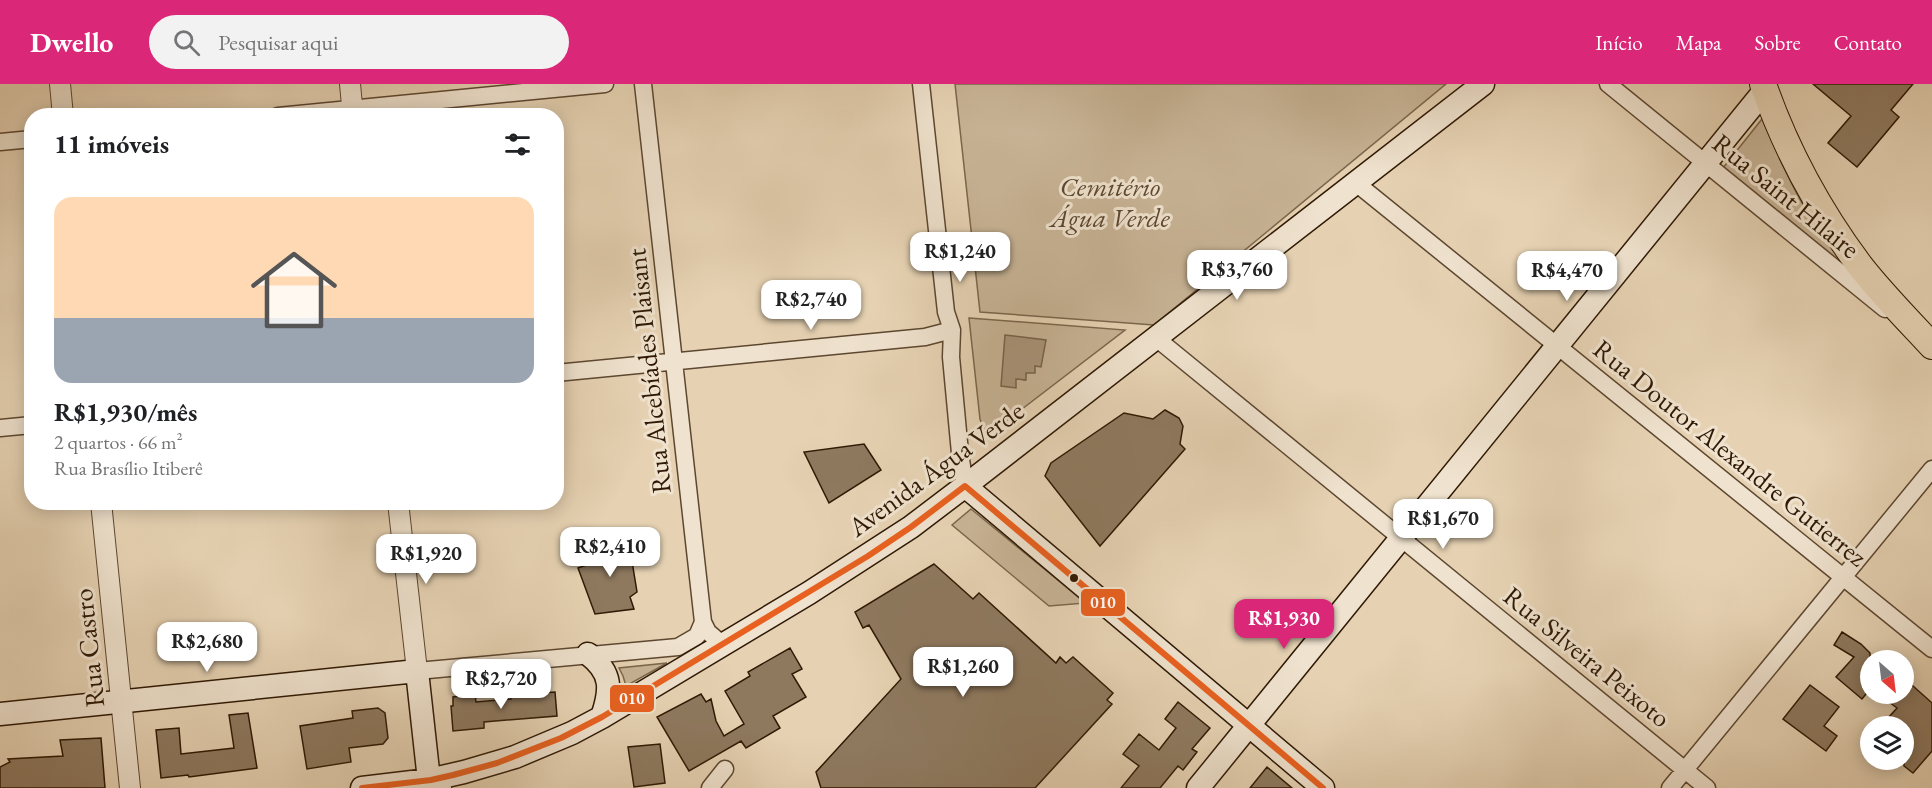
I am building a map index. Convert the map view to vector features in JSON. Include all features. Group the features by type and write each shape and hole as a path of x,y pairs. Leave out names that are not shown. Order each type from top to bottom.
{"main road":[{"name":"Avenida Água Verde","path":"362,788 435,784 464,772 515,757 572,733 723,645 875,551 965,486 1483,84"},
{"path":"1198,788 1706,164 1766,86"},
{"path":"1766,86 1794,159 1836,232 1870,277 1932,347"},
{"path":"965,486 1323,788"},
{"path":"588,654 603,668 607,677 608,698 602,717"},
{"path":"0,714 417,671 435,784"}],"street":[{"path":"60,84 62,108"},
{"path":"350,84 353,108"},
{"path":"389,108 605,84"},
{"name":"Rua Alcebíades Plaisant","path":"643,84 703,622"},
{"path":"921,84 946,312 952,330 951,357 965,486"},
{"name":"Rua Saint Hilaire","path":"1608,84 1932,347"},
{"path":"0,142 24,140"},
{"name":"Rua Doutor Alexandre Gutierrez","path":"1356,183 1932,649"},
{"path":"564,372 926,337 952,330"},
{"name":"Rua Silveira Peixoto","path":"1156,338 1707,788"},
{"path":"0,428 24,426"},
{"path":"1670,788 1932,469"},
{"name":"Rua Castro","path":"102,510 130,788"},
{"path":"399,510 417,671 678,647 697,636 703,622"},
{"path":"703,622 708,632 723,645"},
{"path":"710,788 725,769"}],"green space":[{"name":"Cemitério Água Verde","path":"955,84 1446,84 1154,325 980,312"},
{"path":"1762,119 1805,209 1849,270 1723,168"},
{"path":"969,318 1125,330 996,429 983,428 980,419","holes":["1046,340 1035,366 1026,372 1025,380 1016,378"]},
{"path":"971,509 1086,603 1049,606 952,525"},
{"path":"667,663 626,686 619,668"}],"shaded area":[{"path":"1005,335 1046,340 1041,367 1035,366 1035,373 1026,373 1026,380 1016,379 1016,388 1001,386"}],"building":[{"path":"1813,84 1913,84 1891,110 1899,117 1857,167 1828,143 1851,116"},
{"path":"1165,410 1179,418 1183,426 1180,444 1185,449 1100,546 1045,476 1051,463 1124,413 1153,419"},
{"path":"864,444 881,470 829,503 804,452"},
{"path":"629,543 637,592 630,597 634,609 595,614 578,568 592,563 589,545"},
{"path":"934,564 973,599 979,593 1056,663 1060,657 1066,663 1073,657 1113,693 1107,700 1112,704 1035,788 821,788 816,772 901,679 869,625 863,628 855,612"},
{"path":"1842,632 1867,650 1860,650 1860,697 1836,677 1854,657 1834,645"},
{"path":"790,648 802,669 792,674 806,697 773,716 780,728 746,748 741,741 689,771 657,717 701,694 706,702 711,699 716,721 724,736 744,724 725,691 750,676 748,672"},
{"path":"1810,685 1839,707 1824,726 1837,736 1826,751 1783,719"},
{"path":"1914,687 1932,703 1932,751 1913,773 1909,770 1914,770 1914,716 1890,716 1897,708 1892,704 1914,704"},
{"path":"555,692 557,716 484,722 484,728 453,731 451,706 453,706 453,697 475,694 476,702 511,699 511,695"},
{"path":"1178,702 1210,728 1192,749 1197,752 1183,770 1178,766 1160,788 1121,788 1139,766 1123,754 1139,734 1159,750 1176,728 1165,719"},
{"path":"378,708 385,713 388,738 383,744 349,748 351,762 307,769 300,726 353,718 352,711"},
{"path":"248,713 257,768 189,777 188,775 161,778 156,730 179,728 181,754 234,748 229,715"},
{"path":"101,738 105,788 0,788 0,767 10,762 8,759 63,756 60,740"},
{"path":"660,744 665,783 634,787 628,747"},
{"path":"1267,767 1292,788 1250,788"}],"transit line":[{"name":"010","path":"362,788 431,780 453,775 497,763 561,738 602,717 868,556 965,486 1323,788"}]}
